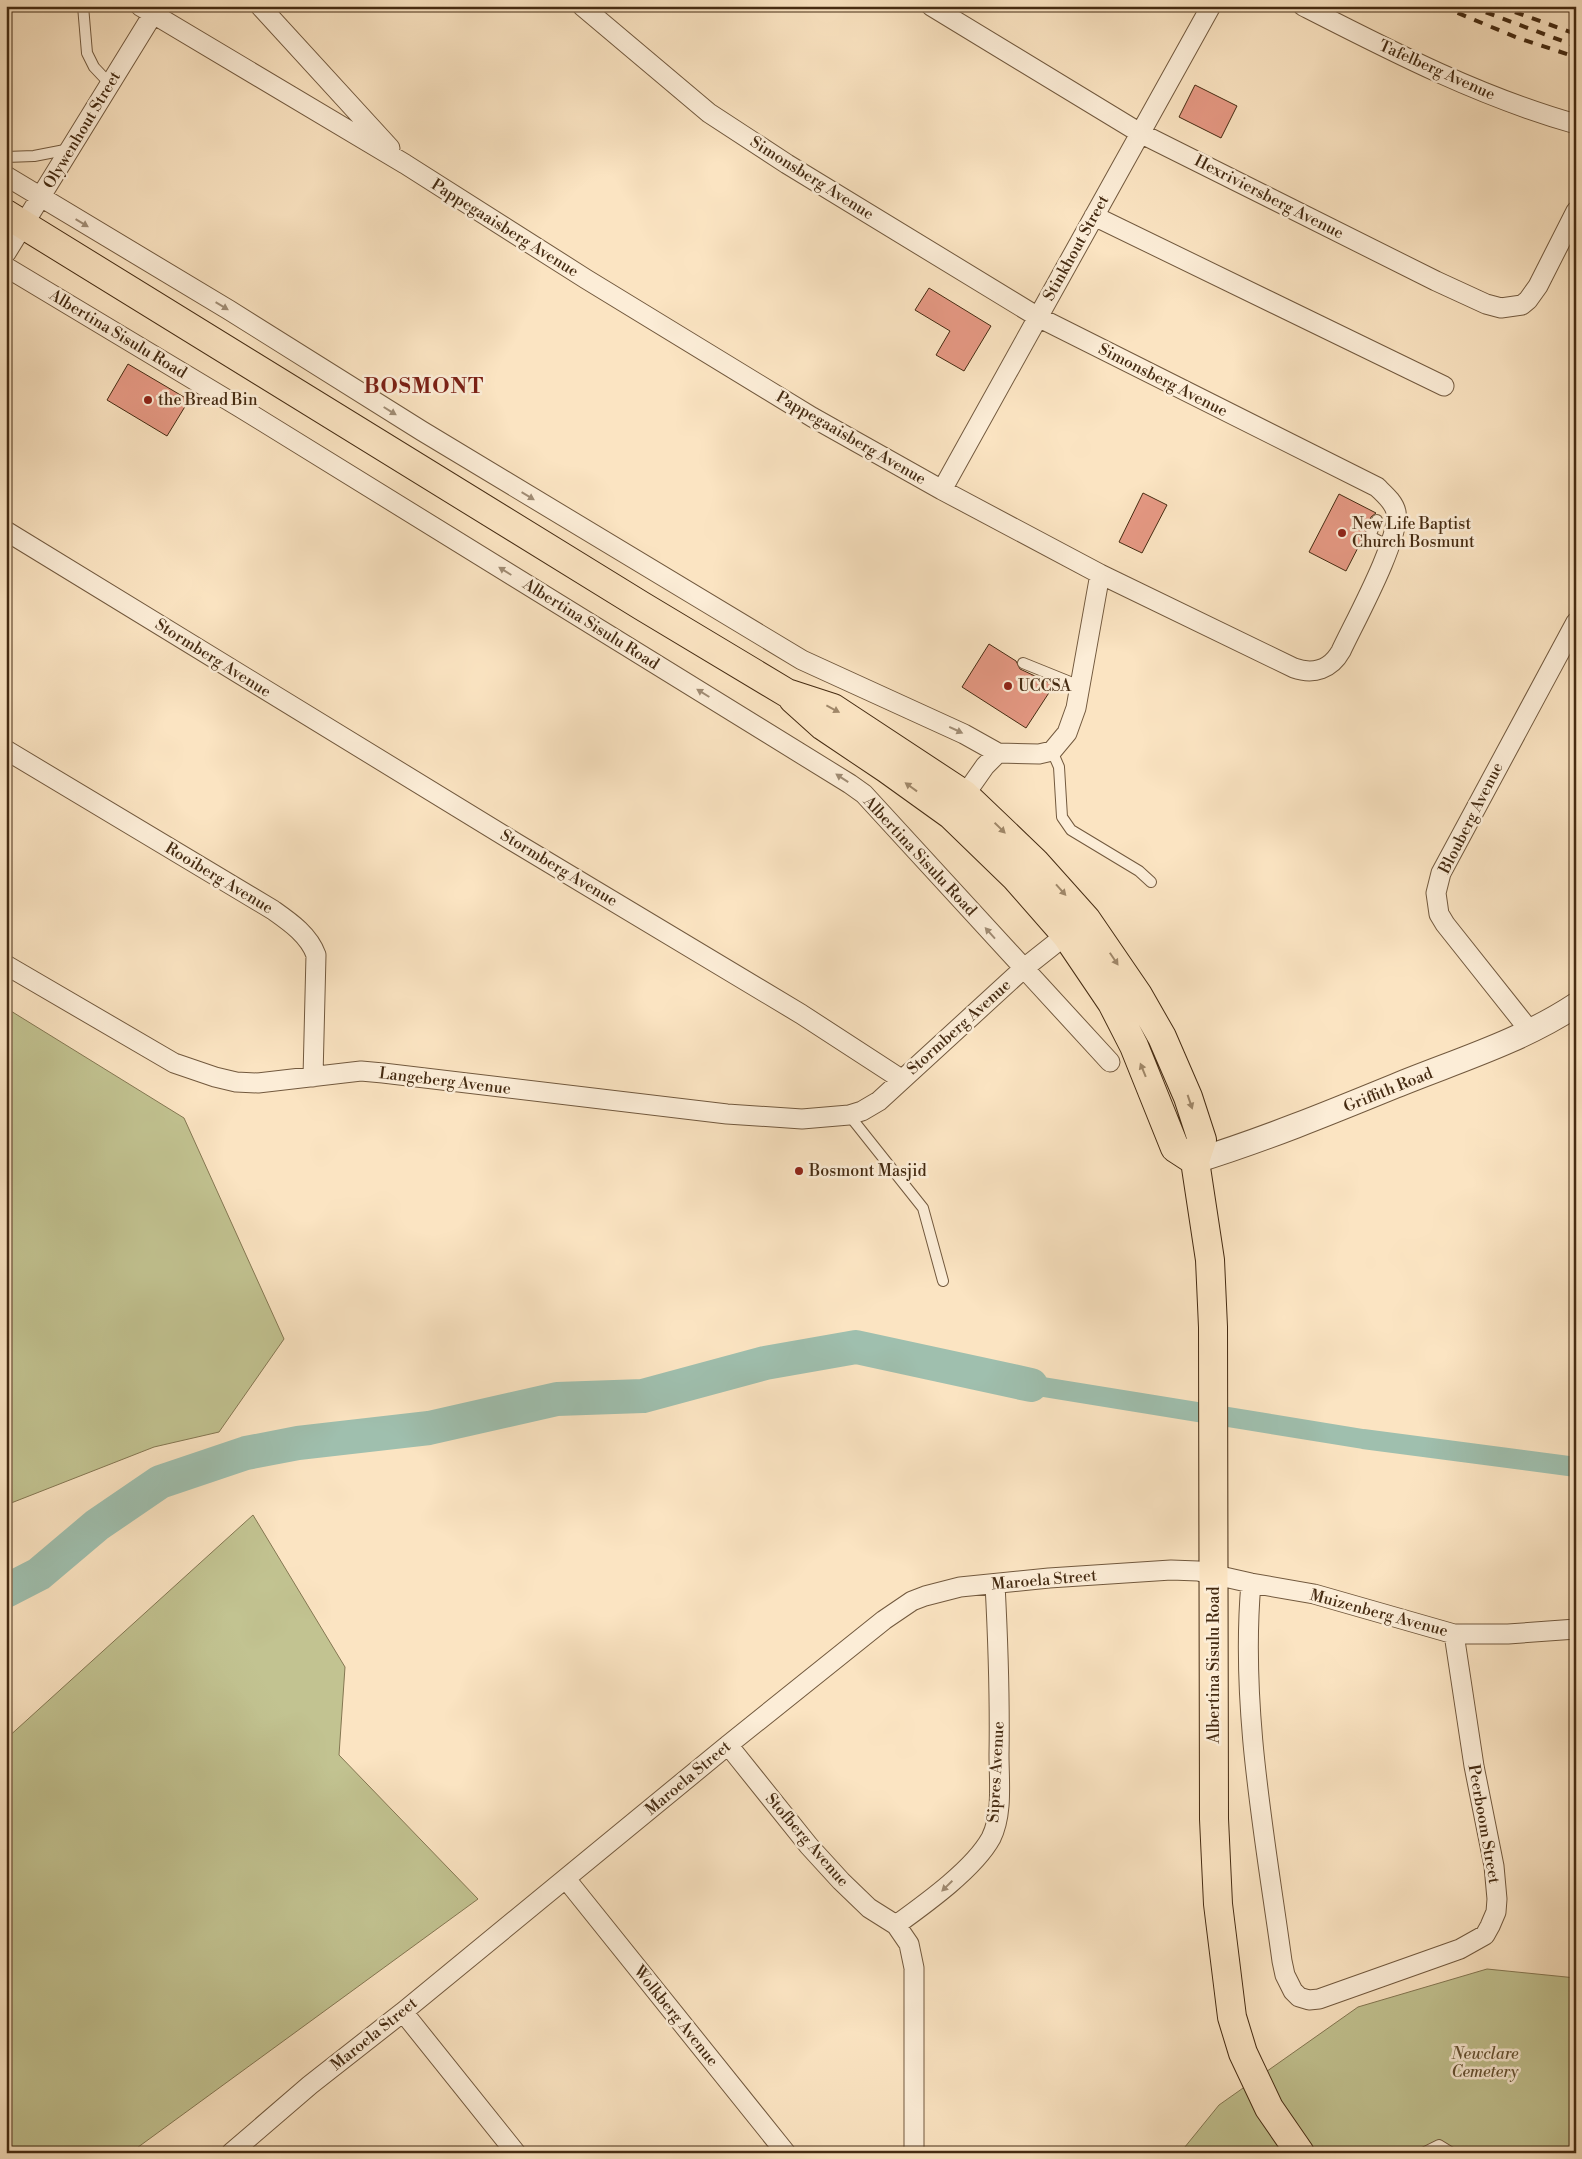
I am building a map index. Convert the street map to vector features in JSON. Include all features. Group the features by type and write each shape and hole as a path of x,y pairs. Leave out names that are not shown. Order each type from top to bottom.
{"main road":[{"path":"15,220 642,606 787,693 833,708 958,805 1016,878 1076,927 1134,1046 1175,1148 1195,1161"},
{"name":"Albertina Sisulu Road","path":"1195,1161 1210,1260 1213,1326 1214,1819 1218,1904 1226,1982 1232,2017 1243,2054 1269,2108 1300,2153"}],"street":[{"name":"Pappegaaisberg Avenue","path":"260,6 405,164"},
{"name":"Simonsberg Avenue","path":"582,6 709,113 787,164 1038,317 1377,488 1386,496 1396,511 1396,523 1390,547 1337,657 1326,667 1315,671 1294,668 1100,574"},
{"name":"Hexriviersberg Avenue","path":"931,6 1140,133 1436,281 1486,304 1502,308 1512,308 1528,300 1576,211"},
{"name":"Stinkhout Street","path":"942,490 1210,6"},
{"name":"Tafelberg Avenue","path":"1303,6 1412,60 1472,87 1518,106 1576,124"},
{"name":"Olywenhout Street","path":"6,253 15,220 40,198 110,84 150,9"},
{"name":"Pappegaaisberg Avenue","path":"150,9 405,164 586,279 812,418 1100,574"},
{"path":"6,176 229,310 430,436 802,660 964,734 998,753 1039,754 1052,750 1071,727 1100,574"},
{"path":"1094,216 1444,386"},
{"name":"Albertina Sisulu Road","path":"6,267 249,413 864,794 1110,1062"},
{"name":"Stormberg Avenue","path":"6,531 801,1014 901,1080 1023,969 1076,927"},
{"name":"Blouberg Avenue","path":"1530,1031 1445,924 1439,914 1436,893 1441,873 1464,827 1576,622"},
{"name":"Rooiberg Avenue","path":"6,750 273,910 302,933 312,945 316,955 313,1077"},
{"path":"958,805 985,766 998,753"},
{"name":"Langeberg Avenue","path":"6,965 174,1063 236,1082 258,1083 361,1071 727,1114 802,1119 848,1115 862,1110 879,1101 901,1080"},
{"name":"Griffith Road","path":"1195,1161 1326,1114 1471,1058 1530,1031 1576,1005"},
{"name":"Maroela Street","path":"237,2151 310,2086 728,1745 884,1620 912,1601 960,1587 1139,1571 1180,1570 1214,1574"},
{"name":"Muizenberg Avenue","path":"1214,1574 1251,1583 1314,1594 1454,1634 1508,1634 1576,1629"},
{"name":"Albertina Sisulu Road","path":"1251,1583 1247,1626 1249,1678 1258,1783 1284,1975 1293,1992 1299,1997"},
{"name":"Sipres Avenue","path":"896,1926 938,1893 982,1852 994,1828 998,1802 1000,1731 996,1584"},
{"name":"Peerboom Street","path":"1299,1997 1309,2000 1319,1999 1460,1949 1485,1935 1496,1912 1497,1899 1494,1866 1474,1766 1454,1634"},
{"name":"Stofberg Avenue","path":"728,1745 841,1881 869,1908 896,1926"},
{"name":"Wolkberg Avenue","path":"566,1879 786,2153"},
{"path":"896,1926 909,1944 914,1968 914,2153"},
{"path":"403,2012 516,2153"}],"lane":[{"path":"83,6 87,53 90,61 110,84"},
{"path":"6,157 34,156 71,149"},
{"path":"1377,520 1371,534 1372,537 1390,547"},
{"path":"1023,663 1080,686"},
{"path":"1052,750 1059,767 1062,817 1071,830 1140,871 1151,882"},
{"path":"848,1115 923,1208 943,1281"},
{"path":"1423,2153 1439,2145 1452,2153"}],"green space":[{"path":"6,1008 184,1118 284,1339 219,1432 154,1447 6,1505"},
{"path":"253,1515 345,1667 339,1755 478,1899 130,2153 6,2153 6,1739"},
{"name":"Newclare Cemetery","path":"1487,1969 1576,1978 1576,2153 1180,2153 1219,2105 1358,2007"}],"building":[{"path":"1195,85 1237,106 1221,138 1179,117"},
{"path":"929,288 991,326 964,371 936,355 950,331 915,310"},
{"name":"the Bread Bin","path":"128,364 189,400 167,436 107,400"},
{"path":"1143,493 1167,505 1142,553 1119,542"},
{"name":"New Life Baptist Church Bosmunt","path":"1339,494 1376,513 1371,517 1364,536 1346,571 1309,552"},
{"name":"UCCSA","path":"989,644 1016,661 1020,669 1054,685 1026,728 962,687"}],"waterway":[{"path":"6,1591 39,1574 97,1525 160,1482 246,1453 298,1443 429,1428 557,1399 643,1396 765,1363 856,1347 1031,1385"},
{"path":"1031,1385 1363,1439 1576,1467"}],"railway":[{"path":"1441,6 1518,38 1576,57"},
{"path":"1469,6 1576,46"},
{"path":"1498,6 1576,34"}],"place":[{"name":"the Bread Bin","path":"148,400"},
{"name":"New Life Baptist Church Bosmunt","path":"1342,533"},
{"name":"UCCSA","path":"1008,686"},
{"name":"Bosmont Masjid","path":"799,1171"}],"district":[{"name":"BOSMONT","path":"424,387"}]}
